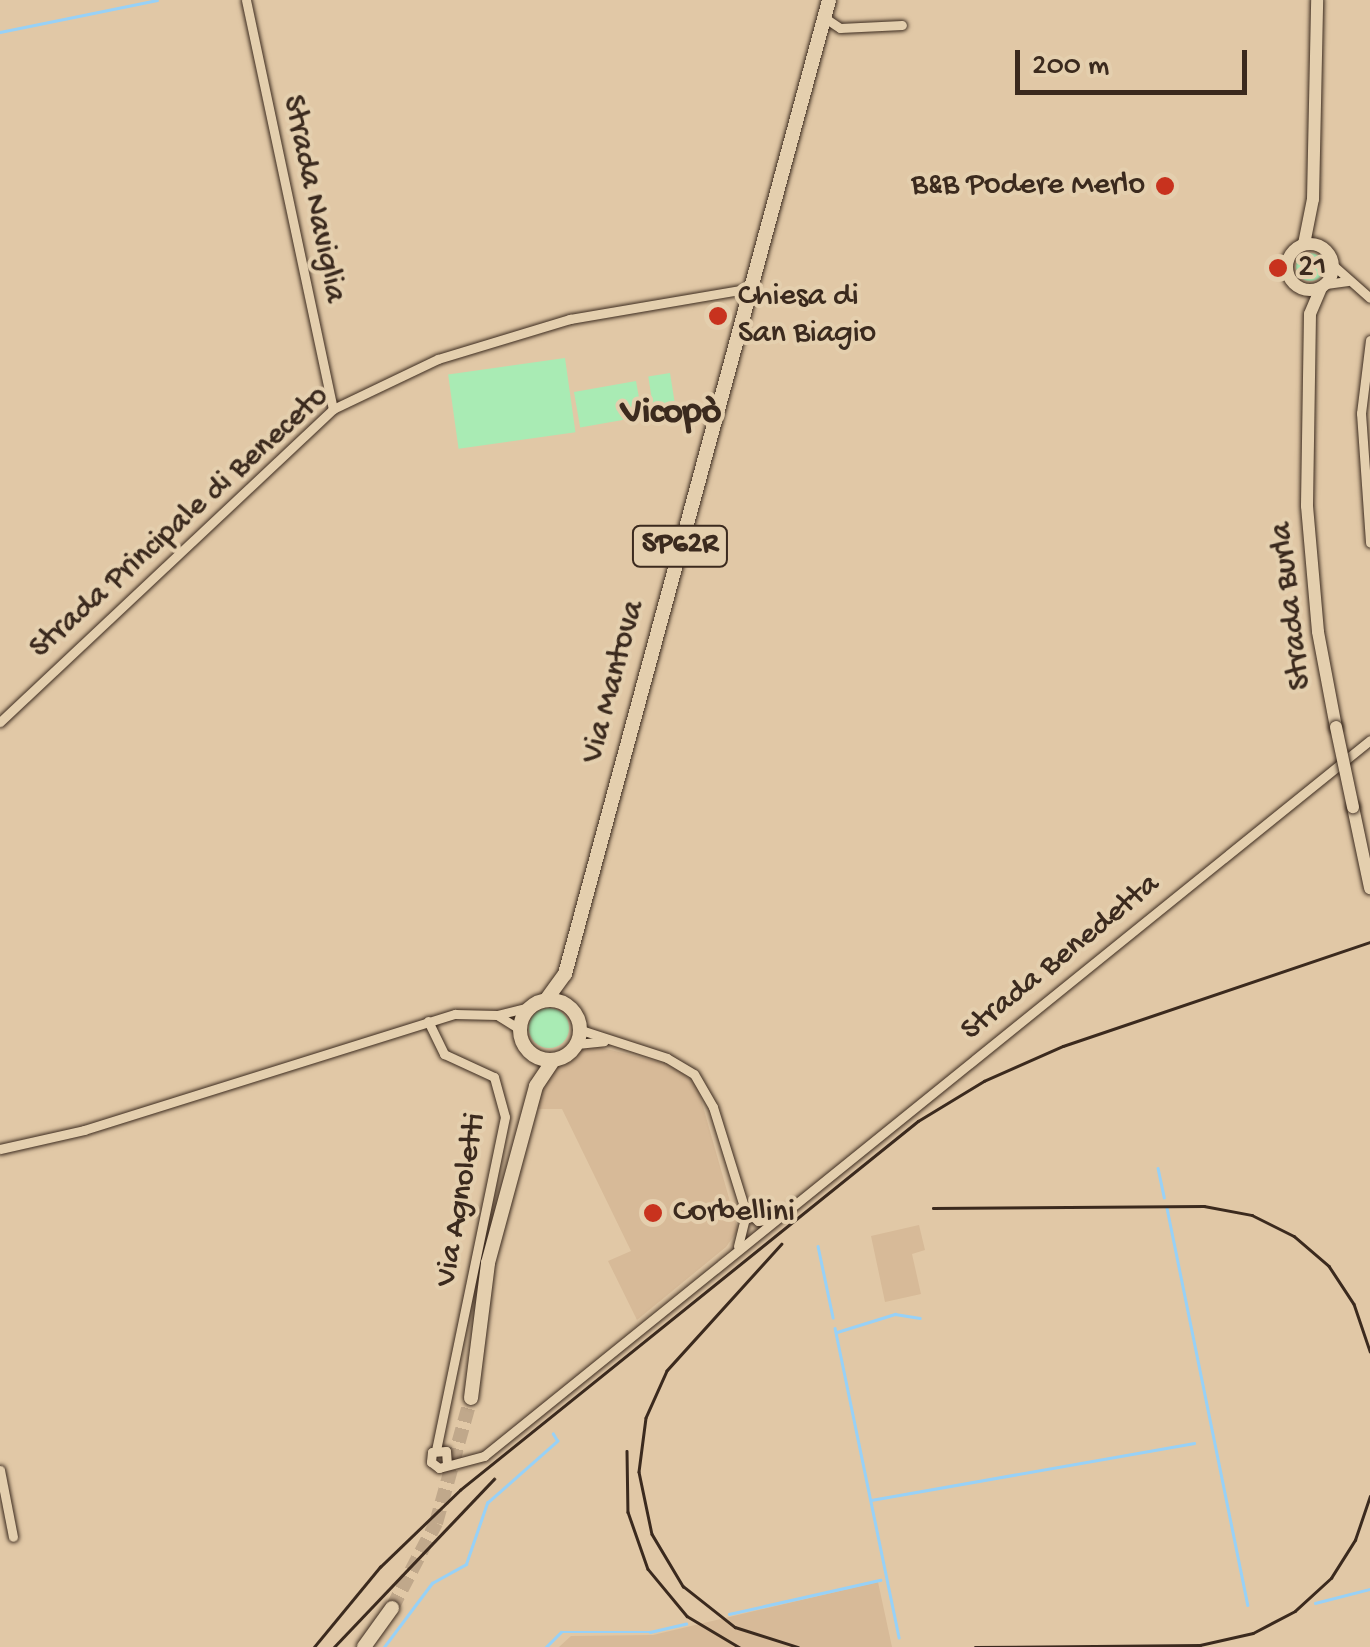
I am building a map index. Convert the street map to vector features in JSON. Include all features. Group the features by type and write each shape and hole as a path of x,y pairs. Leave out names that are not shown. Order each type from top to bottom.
{"main road":[{"name":"Via Mantova","path":"546,1000 565,974 829,0"},
{"name":"Strada Burla","path":"1317,0 1311,218 1304,244 1287,264 1310,314 1309,548 1336,727 1370,888"},
{"name":"Strada Burla","path":"1310,314 1334,266 1311,218"},
{"path":"1304,244 1324,248"},
{"path":"1300,288 1324,286"},
{"name":"Via Mantova","path":"565,974 579,1037"},
{"path":"536,1086 531,1055 519,1029 530,1007 546,1000 570,1007"},
{"path":"471,1398 483,1285 536,1086 553,1061 579,1037"},
{"path":"531,1055 553,1061"},
{"path":"364,1647 392,1608"}],"street":[{"name":"Strada Naviglia","path":"246,0 332,409"},
{"path":"824,18 840,28 902,25"},
{"path":"1334,266 1370,298"},
{"path":"1324,286 1350,282"},
{"name":"Strada Principale di Beneceto","path":"0,722 332,409 438,359 570,318 752,288"},
{"path":"1370,340 1361,413 1370,543"},
{"name":"Strada Benedetta","path":"747,1236 783,1215 1370,740"},
{"path":"497,1016 530,1007"},
{"path":"0,1149 84,1130 428,1022 472,1012 497,1016 519,1029"},
{"name":"Via Agnoletti","path":"428,1022 444,1054 494,1077 505,1117 444,1424 442,1459"},
{"path":"579,1037 607,1040 667,1058 694,1074 713,1107 745,1210 747,1236"},
{"path":"745,1210 758,1221"},
{"name":"Strada Benedetta","path":"442,1459 484,1456 730,1256 758,1221 783,1215"},
{"path":"0,1470 14,1537"}],"shaded area":[{"path":"590,1045 672,1065 697,1085 738,1230 726,1247 637,1320 608,1261 631,1251 562,1109 538,1109 536,1104 556,1066"},
{"path":"919,1225 925,1250 912,1254 921,1294 885,1302 871,1236"},
{"path":"878,1582 892,1647 559,1647 571,1636 653,1635"}],"green space":[{"path":"1310,253 1320,257 1324,267 1320,277 1310,281 1300,277 1296,267 1300,257"},
{"path":"565,358 575,432 459,449 448,374"},
{"path":"670,373 677,415 655,419 648,376"},
{"path":"636,381 642,416 580,427 574,392"},
{"path":"549,1008 563,1014 569,1028 563,1042 549,1048 535,1042 529,1028 535,1014"}],"waterway":[{"path":"0,32 157,0"},
{"path":"1158,1168 1164,1197"},
{"path":"1167,1208 1248,1605"},
{"path":"818,1246 833,1317"},
{"path":"837,1332 895,1314 920,1318"},
{"path":"835,1328 899,1637"},
{"path":"384,1647 432,1583 466,1564 487,1503 557,1441 553,1434"},
{"path":"871,1500 1194,1443"},
{"path":"729,1614 880,1580"},
{"path":"1315,1603 1370,1589"},
{"path":"546,1647 561,1632 650,1632 686,1624"}],"tunnel":[{"path":"392,1608 436,1523 471,1398"}],"railway":[{"path":"314,1647 380,1567 460,1490 918,1121 984,1081 1063,1046 1370,942"},
{"path":"933,1208 1204,1206 1252,1215 1294,1236 1329,1266 1354,1304 1370,1351"},
{"path":"782,1244 667,1371 646,1418 639,1472 652,1534 683,1586 735,1627 798,1647"},
{"path":"627,1451 628,1512 648,1569 687,1616 739,1647"},
{"path":"334,1647 494,1479"},
{"path":"975,1647 1200,1645 1253,1633 1295,1611 1331,1578 1355,1540 1370,1496"}],"place":[{"name":"B&B Podere Merlo","path":"1165,186"},
{"name":"21","path":"1278,268"},
{"name":"Chiesa di San Biagio","path":"718,316"},
{"name":"Corbellini","path":"653,1213"}],"district":[{"name":"Vicopò","path":"671,414"}]}
